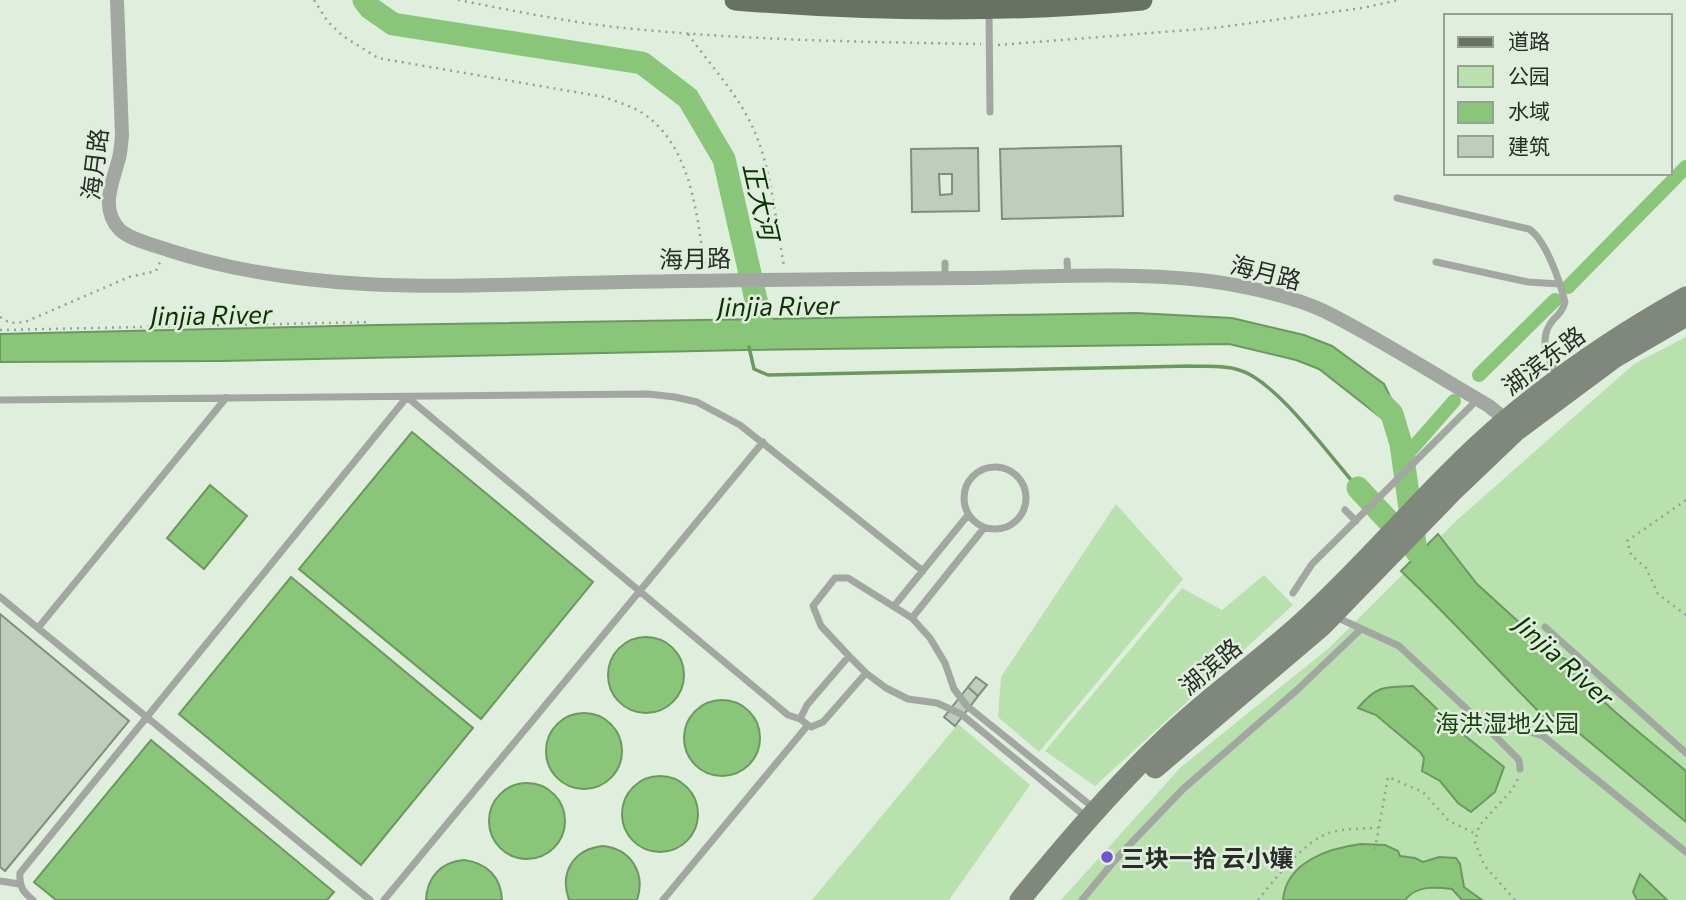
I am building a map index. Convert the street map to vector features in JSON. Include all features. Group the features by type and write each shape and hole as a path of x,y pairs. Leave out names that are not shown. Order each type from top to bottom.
{"main road":[{"path":"735,0 822,7 898,4 1095,5 1142,0"},
{"name":"湖滨东路","path":"1448,486 1560,379 1599,349 1686,298"},
{"name":"湖滨东路","path":"1512,425 1614,358 1686,316"},
{"name":"湖滨路","path":"1020,900 1091,814 1171,733 1373,563 1448,486"},
{"name":"湖滨路","path":"1037,900 1096,827 1162,761 1332,616 1373,563"}],"street":[{"name":"海月路","path":"117,0 122,136 119,157 109,188 108,205 121,231 165,249 259,272 362,284 423,287 708,280 1143,276 1204,281 1245,288 1322,310 1477,399 1512,425"}],"lane":[{"path":"989,4 990,112"},
{"path":"1397,198 1529,229 1538,236 1565,302 1546,330 1544,345 1560,379"},
{"path":"1068,261 1068,277"},
{"path":"1436,262 1528,282 1559,284"},
{"path":"945,263 945,278"},
{"path":"0,400 648,394 675,397 697,402 740,425 923,571"},
{"path":"407,397 788,715 811,727 823,722 866,673"},
{"path":"33,900 23,892 19,884 20,873 407,397"},
{"path":"38,628 226,398"},
{"path":"1293,593 1312,564 1477,399"},
{"path":"384,900 763,442"},
{"path":"1000,467 1010,470 1024,485 1026,506 1021,516 1005,528 984,528 968,514 964,495 972,476 980,470 1000,467"},
{"path":"1345,510 1357,519"},
{"path":"894,606 968,514"},
{"path":"912,618 984,528"},
{"path":"835,578 848,578 912,618 930,638 945,663 954,689 967,706 1091,814 961,714 937,703 908,699 886,688 866,673 821,626 813,606 835,578"},
{"path":"0,597 370,900"},
{"path":"1332,616 1399,646 1484,725 1518,760 1520,769"},
{"path":"1545,627 1686,753"},
{"path":"1082,900 1115,860 1184,789 1362,629"},
{"path":"800,719 807,705 849,656"},
{"path":"663,900 808,725"},
{"path":"1484,725 1507,725 1543,736 1686,852"},
{"path":"0,881 19,884"}],"path":[{"path":"314,0 328,22 343,36 378,58 604,97 643,113 666,135 687,175 708,280"},
{"path":"458,0 566,21 688,33 777,40 989,44 1214,28 1362,8 1399,0"},
{"path":"688,33 736,98 753,128 763,155 786,279"},
{"path":"0,317 10,323 18,323 129,277 156,271 165,249"},
{"path":"0,330 370,322"},
{"path":"18,323 19,328"},
{"path":"1686,500 1626,541 1630,555 1646,568 1658,594 1686,615"},
{"path":"1515,900 1484,865 1475,842 1479,826 1516,784 1520,769"},
{"path":"1375,849 1388,777 1423,792 1449,821 1476,834"},
{"path":"1258,900 1313,841 1329,833 1378,828"}],"green space":[{"name":"海洪湿地公园","path":"1686,337 1686,900 1061,900 1181,767 1329,648 1457,520 1634,364"},
{"path":"1116,504 1183,579 1039,752 998,717 1001,677"},
{"path":"1264,575 1293,605 1095,786 1045,751 1182,588 1222,610"},
{"path":"958,724 1030,785 949,900 812,900"}],"water":[{"path":"1136,313 1232,318 1304,335 1332,346 1384,384 1400,417 1384,420 1319,369 1296,360 1229,344 745,350 220,361 0,362 0,334"},
{"path":"412,432 593,582 481,719 299,569"},
{"path":"210,485 247,516 204,569 167,538"},
{"path":"1438,534 1477,584 1555,655 1570,661 1576,672 1603,701 1686,771 1686,822 1556,714 1547,720 1401,571"},
{"path":"291,577 473,728 361,865 179,714"},
{"path":"646,637 660,640 673,648 681,661 684,675 681,689 673,702 660,710 646,713 632,710 619,702 611,689 608,675 611,661 619,648 632,640"},
{"path":"1413,686 1464,735 1504,767 1495,792 1471,812 1458,803 1440,781 1422,771 1424,758 1420,752 1376,715 1358,708 1376,691"},
{"path":"722,700 736,703 749,711 757,724 760,738 757,752 749,765 736,773 722,776 708,773 695,765 687,752 684,738 687,724 695,711 708,703"},
{"path":"584,713 598,716 611,724 619,737 622,751 619,765 611,778 598,786 584,789 570,786 557,778 549,765 546,751 549,737 557,724 570,716"},
{"path":"151,740 334,892 327,900 56,900 34,882"},
{"path":"660,776 674,779 687,787 695,800 698,814 695,828 687,841 674,849 660,852 646,849 633,841 625,828 622,814 625,800 633,787 646,779"},
{"path":"527,783 541,786 554,794 562,807 565,821 562,835 554,848 541,856 527,859 513,856 500,848 492,835 489,821 492,807 500,794 513,786"},
{"path":"1361,844 1385,845 1398,851 1400,856 1423,862 1439,857 1456,858 1460,864 1464,887 1482,900 1462,900 1452,889 1433,888 1421,889 1405,900 1283,900 1292,876 1311,859 1336,849"},
{"path":"603,846 621,852 634,864 639,881 637,900 569,900 566,880 571,864 584,852"},
{"path":"464,860 479,864 496,878 502,900 426,900 429,884 437,872 442,867"},
{"path":"1640,874 1667,900 1637,900 1633,892"}],"building":[{"path":"1121,146 1123,216 1002,219 1000,149"},
{"path":"978,148 979,211 912,212 911,149","holes":["939,174 952,174 952,194 940,195"]},
{"path":"0,614 129,721 5,871 0,867"},
{"path":"976,677 987,685 978,696 968,687"},
{"path":"968,687 978,696 955,726 944,717"}],"waterway":[{"name":"正大河","path":"364,0 370,8 393,24 642,63 688,98 724,159 764,335"},
{"path":"1568,287 1686,167"},
{"path":"1479,375 1555,300"},
{"path":"749,347 754,369 768,375 1191,366 1234,368 1254,377 1286,404 1358,488"},
{"name":"Jinjia River","path":"1374,396 1392,414 1401,444 1416,551"},
{"path":"1404,458 1454,401"},
{"name":"Jinjia River","path":"1358,488 1408,542"}],"place":[{"name":"三块一拾 云小孃","path":"1107,857"}]}
